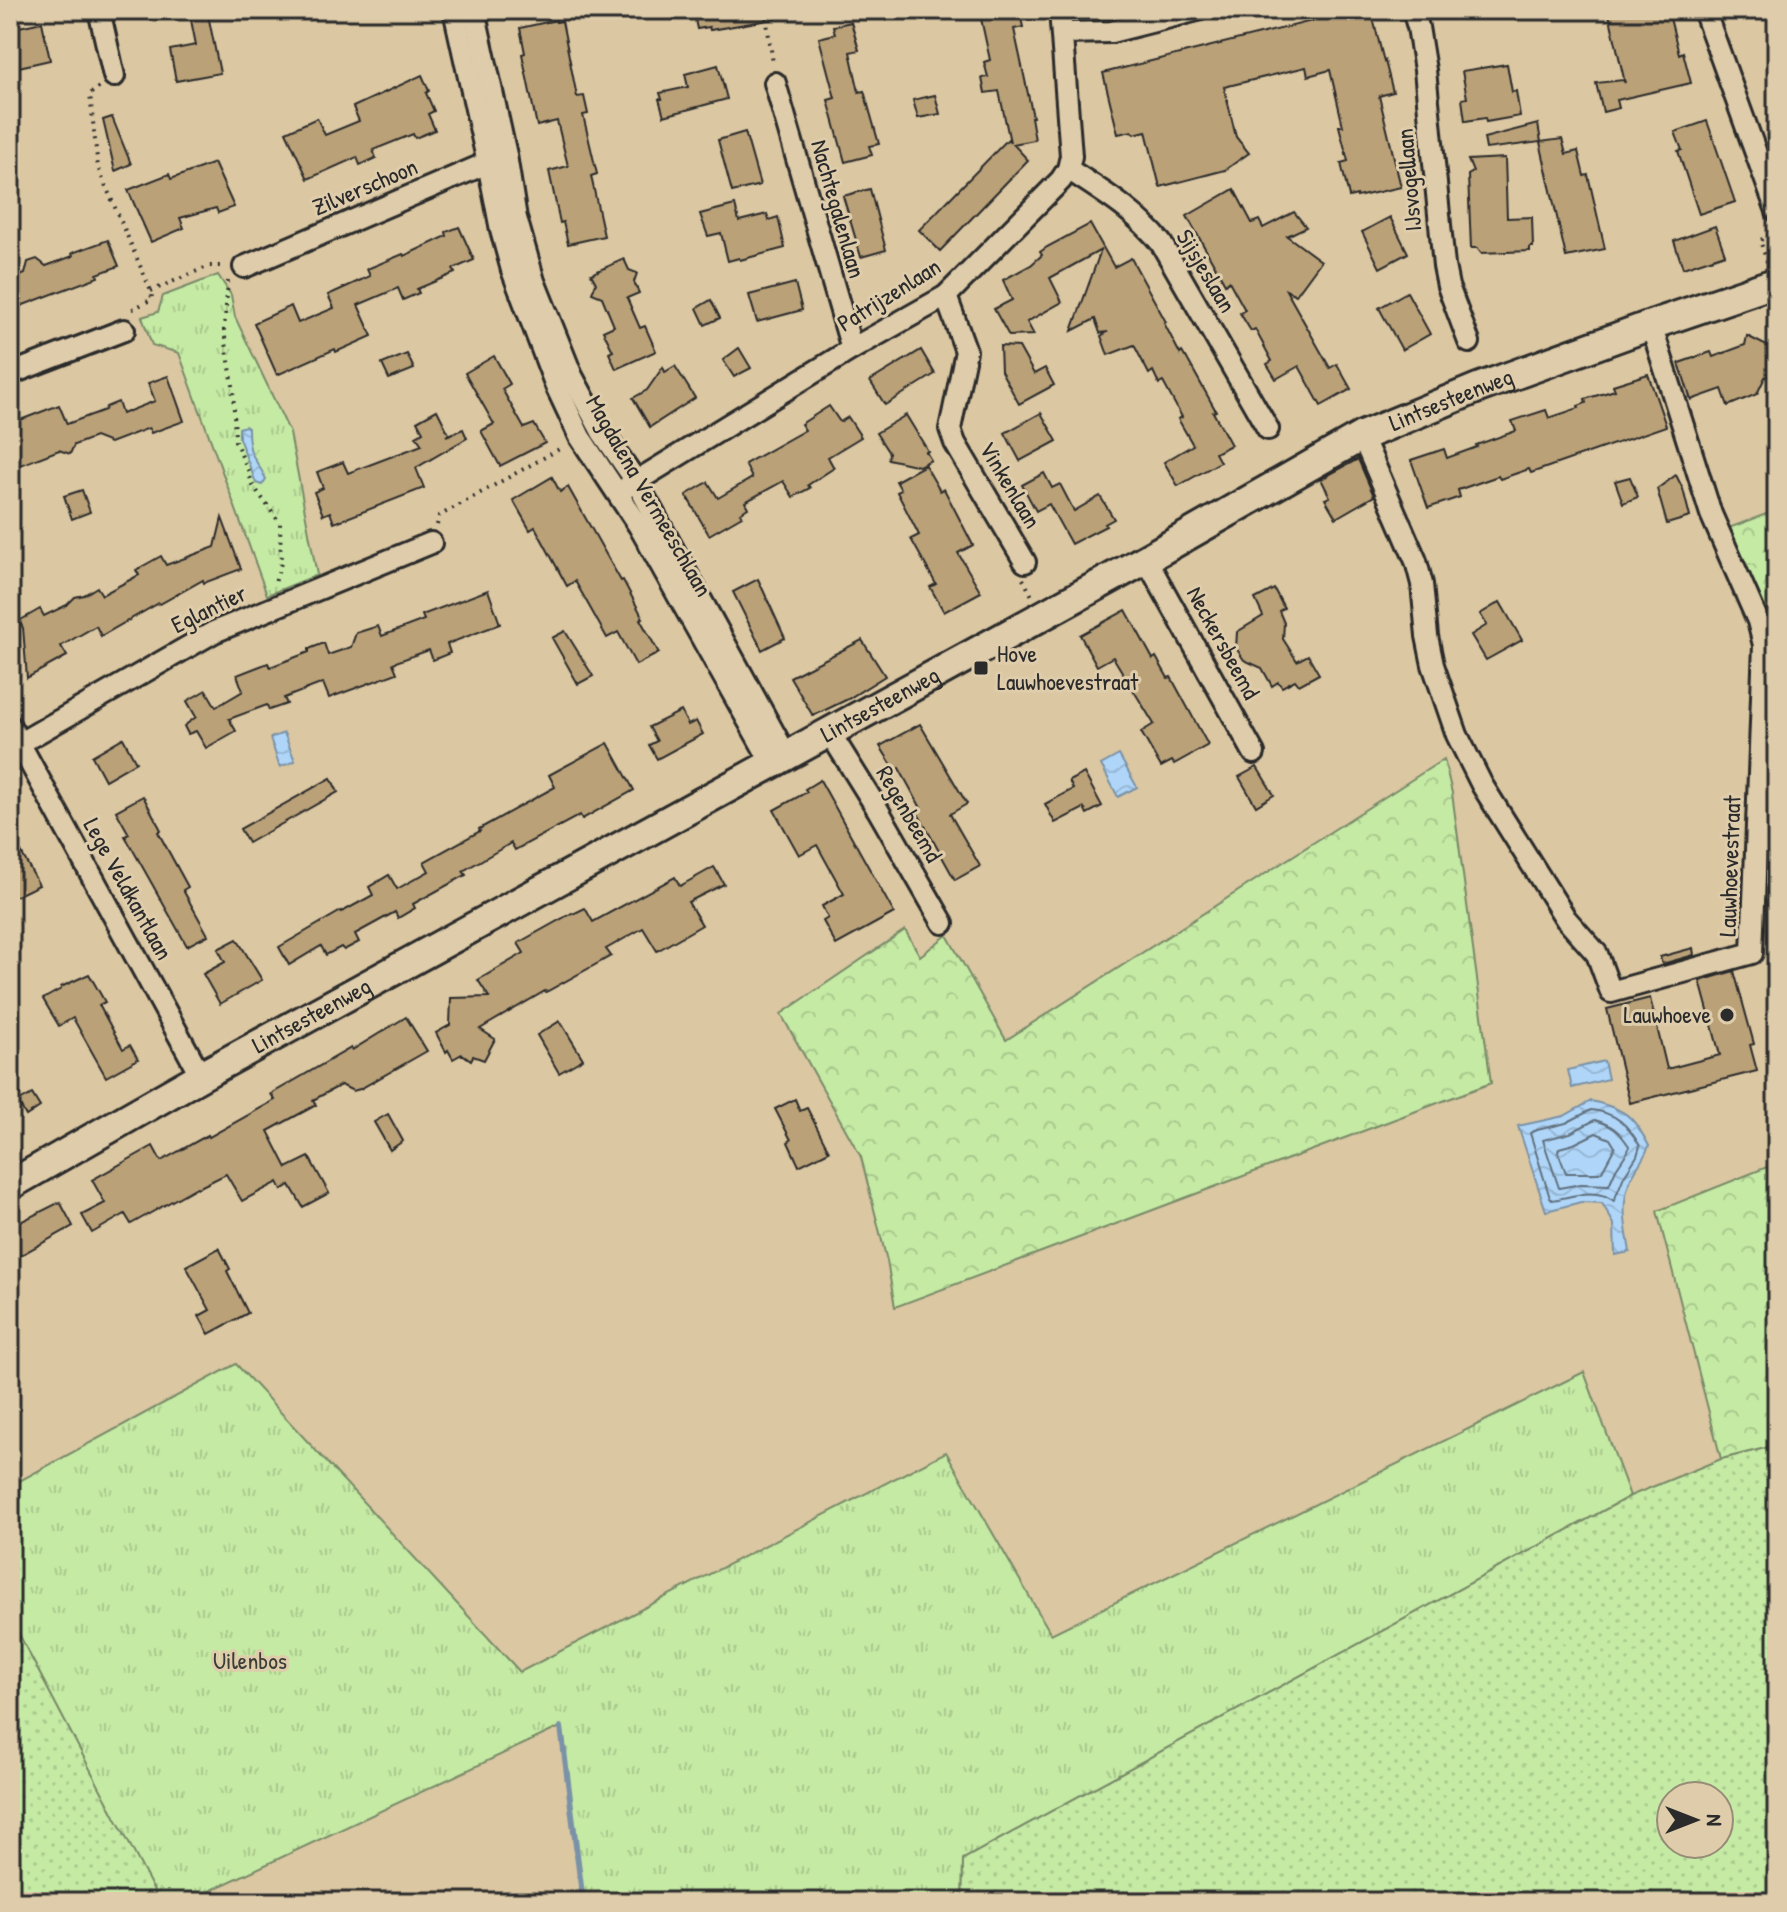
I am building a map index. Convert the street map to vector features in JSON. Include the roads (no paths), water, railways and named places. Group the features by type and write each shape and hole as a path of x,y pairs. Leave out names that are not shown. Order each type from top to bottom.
{"street":[{"path":"99,10 114,76"},
{"name":"Magdalena Vermeeschlaan","path":"454,10 539,295 572,376 602,432 636,481 779,759"},
{"name":"Magdalena Vermeeschlaan","path":"474,10 497,159 501,230 512,270 556,386 580,437 639,526 779,759"},
{"path":"1060,10 1071,156 1068,169"},
{"path":"1063,33 1111,32 1198,10"},
{"name":"IJsvogellaan","path":"1413,10 1425,70 1444,266 1448,286 1469,342"},
{"path":"1704,10 1777,211"},
{"name":"Nachtegalenlaan","path":"775,83 852,349"},
{"name":"Zilverschoon","path":"244,267 497,159"},
{"name":"Patrijzenlaan","path":"617,493 852,349 946,296 1061,180 1068,169"},
{"name":"Sijsjeslaan","path":"1068,169 1130,210 1161,243 1268,429"},
{"name":"Lintsesteenweg","path":"10,1185 201,1076 1146,559 1362,436 1478,388 1775,282"},
{"name":"Vinkenlaan","path":"946,296 966,351 950,429 955,443 1025,562"},
{"name":"Lauwhoevestraat","path":"1362,436 1416,561 1433,665 1457,735 1482,785 1566,919 1597,954 1611,992 1752,953 1764,645 1758,621 1711,514 1651,325"},
{"path":"10,374 124,330"},
{"name":"Eglantier","path":"15,735 214,632 431,543"},
{"name":"Neckersbeemd","path":"1146,559 1254,753"},
{"name":"Regenbeemd","path":"830,733 943,923"},
{"name":"Lege Veldkantlaan","path":"15,735 201,1076"}],"water":[{"path":"239,428 248,428 251,451 266,479 262,485 256,483 239,438"},
{"path":"284,733 295,761 280,767 270,738"},
{"path":"1119,755 1137,787 1118,797 1101,765"},
{"path":"1604,1061 1608,1079 1572,1088 1568,1070"},
{"path":"1591,1101 1627,1115 1649,1146 1630,1181 1625,1199 1630,1252 1615,1255 1614,1224 1602,1203 1581,1202 1546,1211 1518,1126 1564,1116"}],"waterway":[{"path":"572,397 597,444"},
{"path":"561,1727 583,1902"}],"place":[{"name":"Hove Lauwhoevestraat","path":"981,668"},
{"name":"Lauwhoeve","path":"1727,1015"}],"park label":[{"name":"Uilenbos","path":"250,1661"}]}
